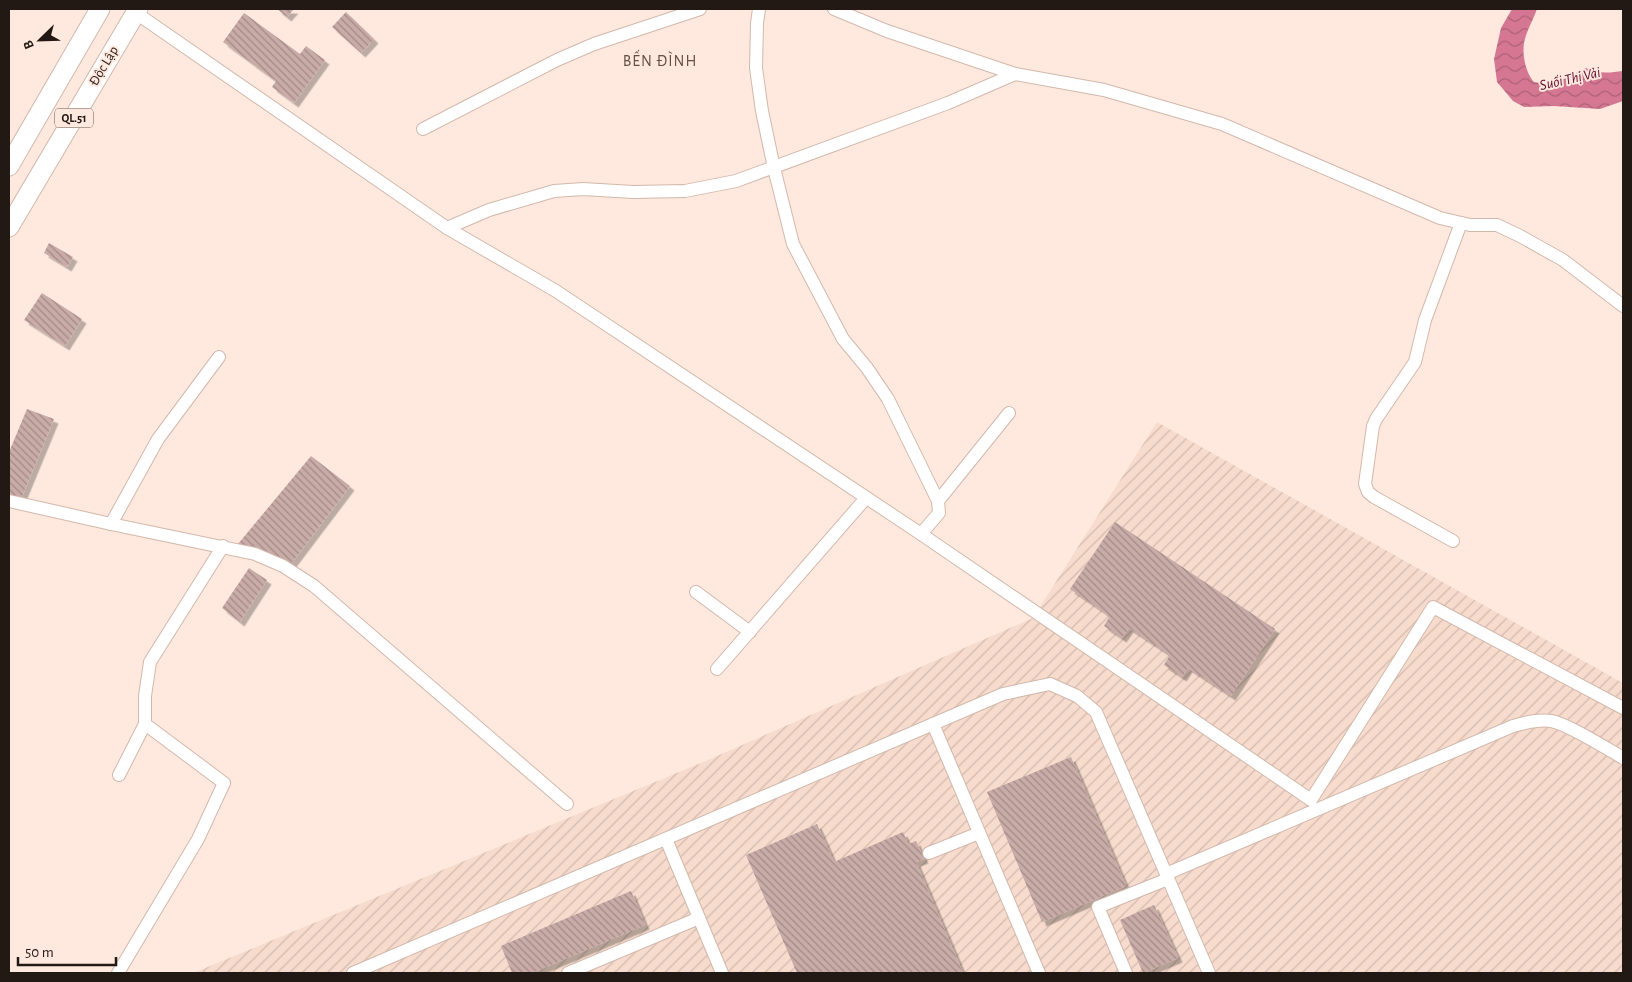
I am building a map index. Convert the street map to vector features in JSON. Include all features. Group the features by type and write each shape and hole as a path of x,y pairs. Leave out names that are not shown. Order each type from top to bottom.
{"highway":[{"name":"QL.51","path":"9,166 100,9"},
{"name":"Độc Lập","path":"9,227 137,11"}],"street":[{"path":"423,129 557,60 594,44 700,9"},
{"path":"759,9 756,68 762,111 793,244 843,339 867,368 888,400 938,501 939,513 921,534"},
{"path":"834,9 887,31 1015,74 1104,90 1222,124 1440,218 1470,225 1497,225 1563,260 1623,306"},
{"path":"137,11 447,228 556,292 921,534 1311,800 1433,607 1623,708"},
{"path":"447,228 490,210 554,191 583,189 633,192 686,191 736,181 948,103 1015,74"},
{"path":"1453,541 1374,497 1368,492 1365,484 1373,426 1415,362 1425,320 1461,223"},
{"path":"111,524 158,439 219,357"},
{"path":"938,501 1009,414"},
{"path":"717,669 866,498"},
{"path":"9,501 111,524 223,546 262,557 283,566 314,586 567,804"},
{"path":"119,775 145,724 145,696 150,662 223,546"},
{"path":"696,592 750,632"},
{"path":"353,973 1003,694 1050,684 1077,696 1096,712 1209,973"},
{"path":"1126,973 1098,907 1512,726 1551,721 1569,728 1623,758"},
{"path":"118,973 198,839 224,783 145,724"},
{"path":"933,724 1039,973"},
{"path":"929,853 979,833"},
{"path":"666,839 722,973"},
{"path":"568,973 699,918"}],"shaded area":[{"path":"1157,422 1623,683 1623,973 193,973 701,763 1033,618"}],"water":[{"name":"Suối Thị Vải","path":"1512,9 1537,9 1524,43 1524,59 1534,82 1552,85 1586,68 1604,73 1623,71 1623,101 1600,109 1554,106 1524,107 1513,101 1497,82 1494,59 1501,28"}],"building":[{"path":"277,9 294,9 287,17"},
{"path":"346,12 374,39 361,53 332,27"},
{"path":"244,13 300,54 306,46 325,60 294,103 272,87 276,81 223,42"},
{"path":"49,243 73,257 67,267 44,253"},
{"path":"42,293 82,319 65,346 24,320"},
{"path":"27,409 54,419 21,499 9,495 9,452"},
{"path":"311,456 350,486 291,564 258,549 238,544"},
{"path":"1115,522 1275,629 1231,696 1188,668 1182,677 1164,665 1170,655 1129,628 1122,638 1104,626 1110,616 1070,589"},
{"path":"249,568 267,580 240,622 222,608"},
{"path":"1071,757 1126,886 1042,922 987,792"},
{"path":"817,824 834,862 903,832 908,844 916,841 924,859 916,862 963,973 797,973 746,855"},
{"path":"631,891 645,925 532,973 512,973 501,946"},
{"path":"1154,905 1178,958 1143,973 1120,920"}],"district":[{"name":"BẾN ĐÌNH","path":"660,61"}]}
